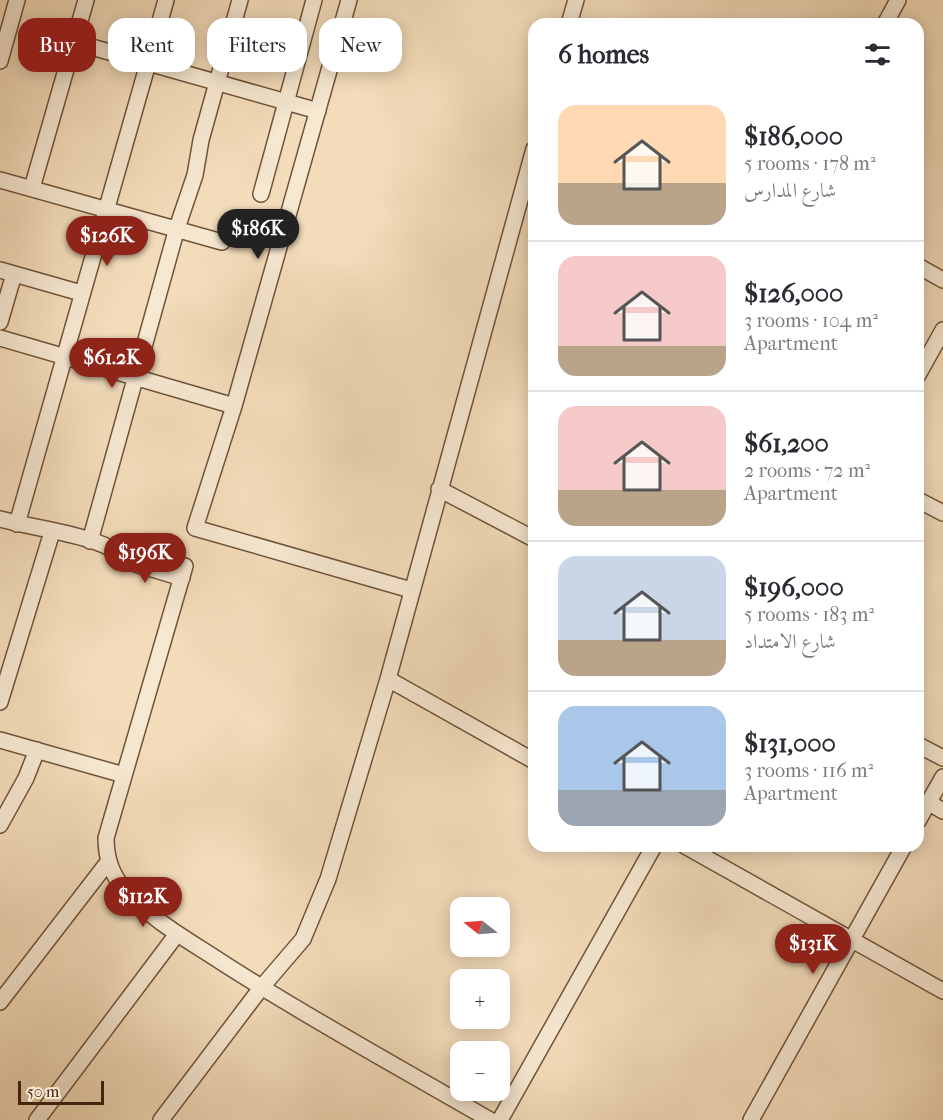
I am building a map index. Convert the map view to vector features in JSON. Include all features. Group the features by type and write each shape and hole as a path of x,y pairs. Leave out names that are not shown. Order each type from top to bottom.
{"street":[{"path":"0,61 5,23 17,0"},
{"path":"81,18 86,0"},
{"path":"161,18 166,0"},
{"path":"90,541 177,228 195,175 199,147 240,0"},
{"path":"261,194 314,0"},
{"path":"349,0 234,406 195,528 411,590"},
{"path":"571,18 576,0"},
{"path":"888,18 898,0"},
{"path":"32,189 65,72"},
{"path":"17,524 145,72"},
{"path":"178,72 318,111"},
{"path":"161,1120 261,988 303,939 328,879 388,679 528,170"},
{"path":"0,180 222,242"},
{"path":"924,269 943,280"},
{"path":"0,322 7,272 81,293"},
{"path":"924,364 943,330"},
{"path":"0,338 234,406"},
{"path":"439,489 528,536"},
{"path":"924,503 943,513"},
{"path":"0,519 90,541 126,558 137,556 184,572 106,838 108,862 120,884 177,934 261,988 490,1120"},
{"path":"0,702 52,532"},
{"path":"388,679 528,758"},
{"path":"0,740 124,775"},
{"path":"924,748 943,758"},
{"path":"0,825 26,778 37,750"},
{"path":"924,810 943,777"},
{"path":"928,802 943,811"},
{"path":"500,1120 651,852"},
{"path":"696,852 943,991"},
{"path":"752,1120 901,852"},
{"path":"0,1002 108,862"},
{"path":"37,1120 177,934"}]}
